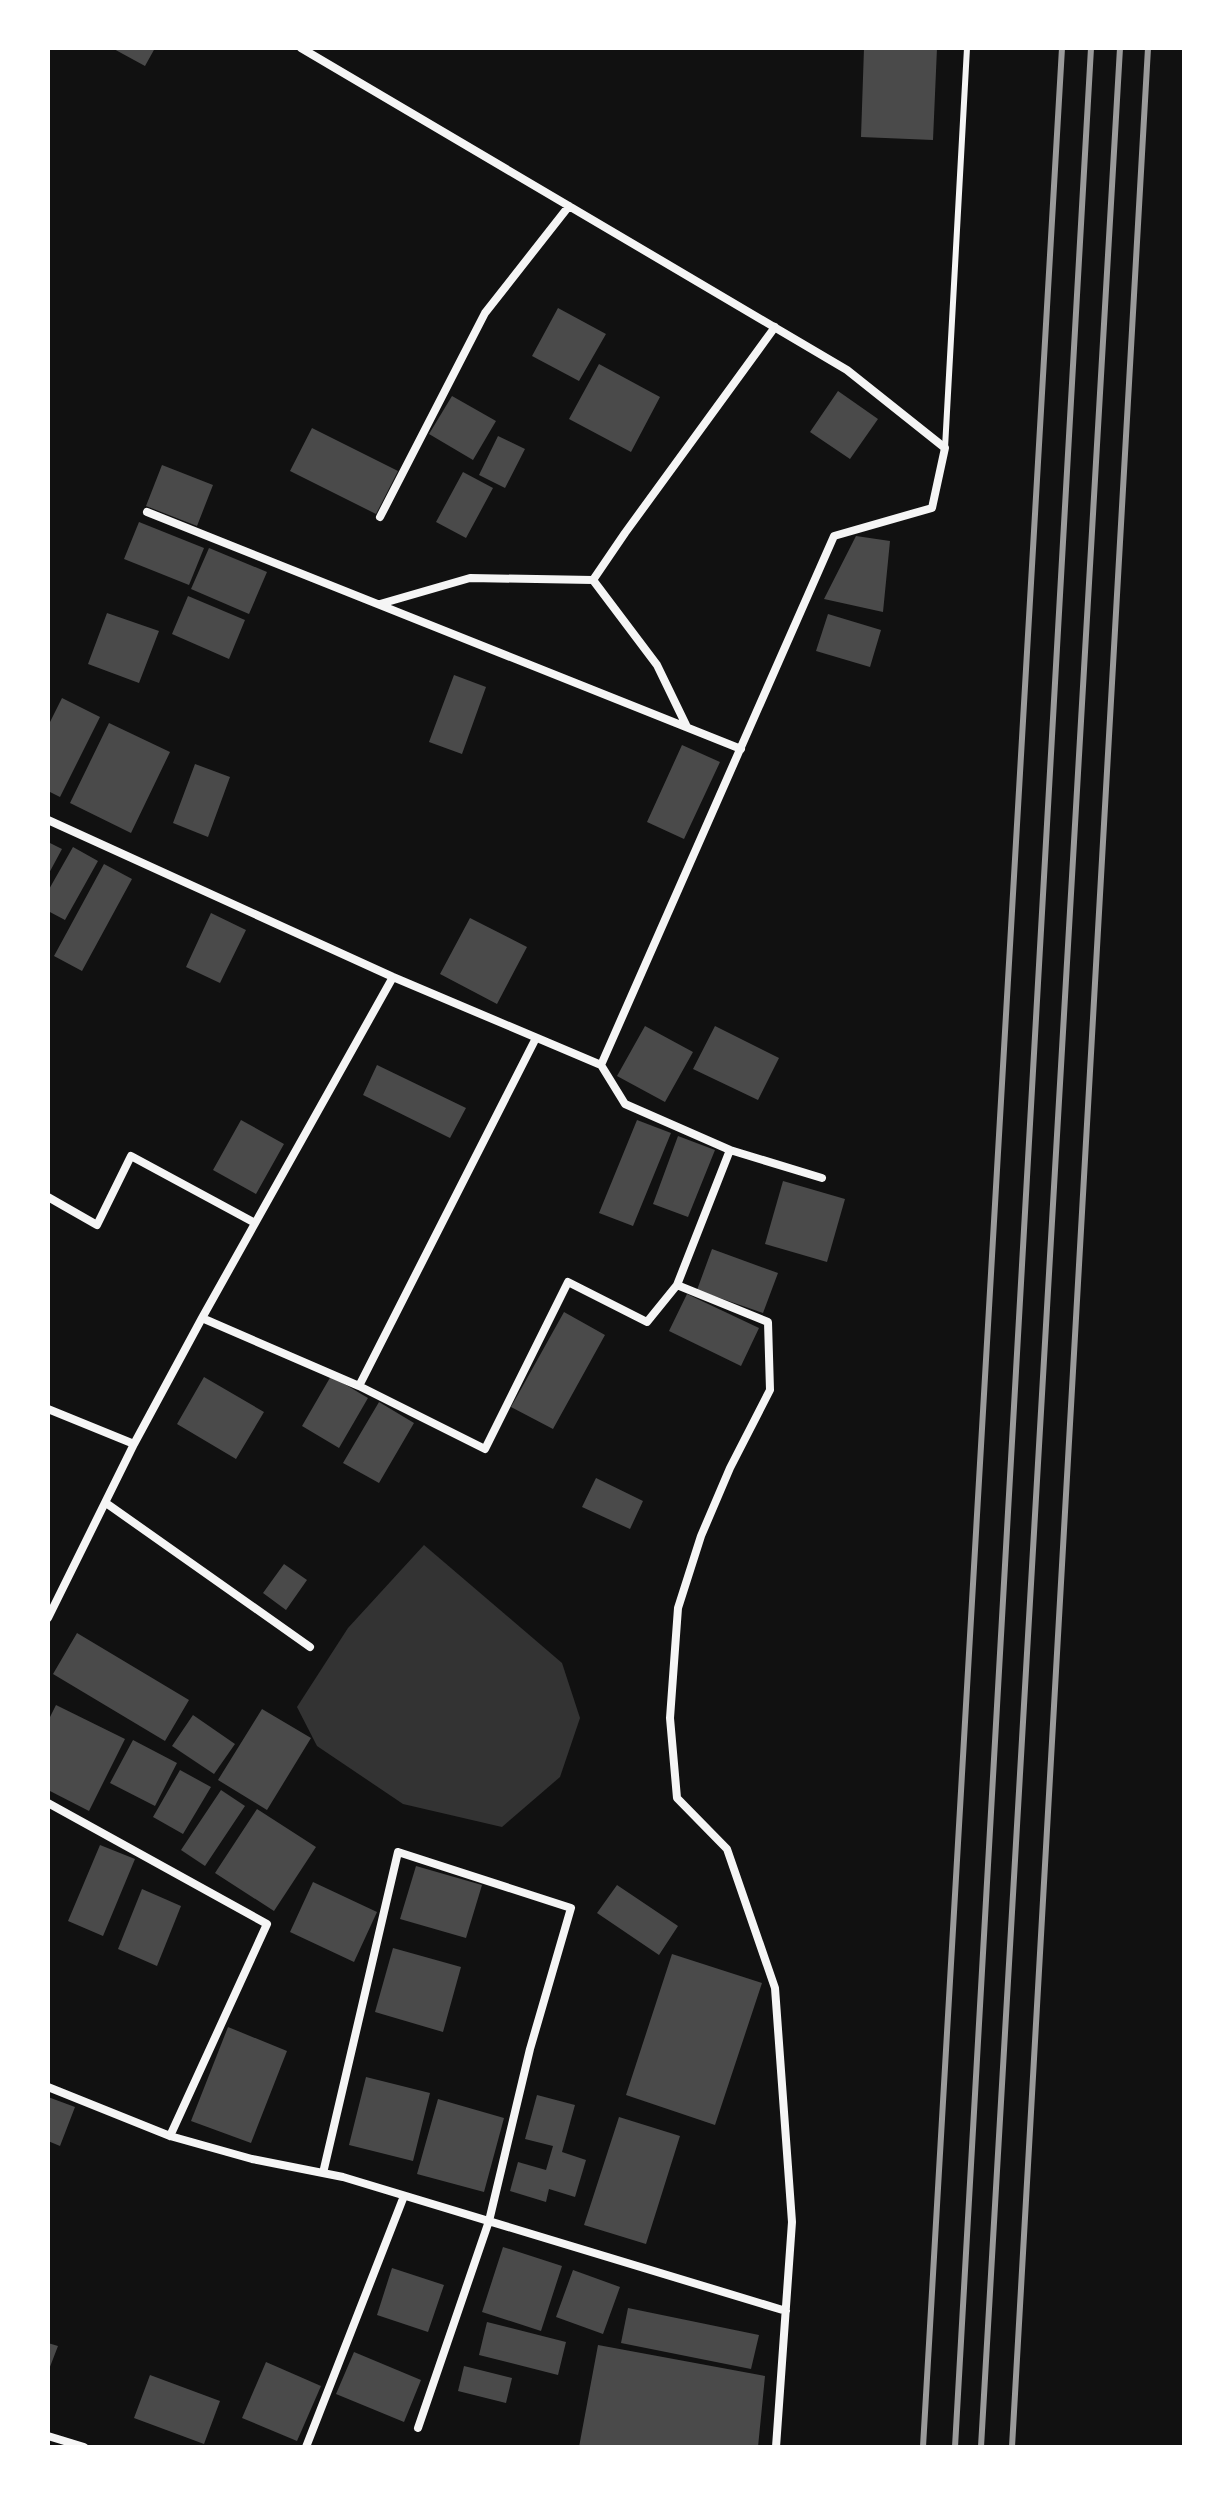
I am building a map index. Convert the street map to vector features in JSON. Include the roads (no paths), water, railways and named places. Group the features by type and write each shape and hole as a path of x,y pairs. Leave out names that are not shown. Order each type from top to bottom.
{"street":[{"path":"301,48 847,370 945,448 932,508 834,536 601,1065"},
{"path":"380,517 485,313 569,206"},
{"path":"593,580 775,327"},
{"path":"147,512 741,749"},
{"path":"380,604 470,578 593,580"},
{"path":"593,580 657,665 687,728"},
{"path":"48,820 393,977 601,1065 625,1104 730,1150 822,1178"},
{"path":"48,1618 134,1444 393,977"},
{"path":"359,1386 536,1038"},
{"path":"202,1318 359,1386 485,1449 568,1282 647,1322 677,1285 730,1150"},
{"path":"48,1197 97,1225 131,1156 255,1223"},
{"path":"677,1285 768,1322 770,1390 718,1495 678,1608 670,1718 677,1798 727,1849 775,1988 792,2222 776,2447"},
{"path":"48,1409 134,1444"},
{"path":"106,1503 310,1647"},
{"path":"48,1803 267,1924 170,2136"},
{"path":"323,2173 398,1852 571,1908 530,2049 489,2221 418,2428"},
{"path":"48,2087 170,2136 404,2196 786,2311"},
{"path":"306,2447 404,2196"},
{"path":"48,2436 84,2447"}],"lane":[{"path":"945,448 967,48"}],"railway":[{"path":"923,2447 1062,48"},
{"path":"955,2447 1091,48"},
{"path":"981,2447 1120,48"},
{"path":"1012,2447 1148,48"}]}
